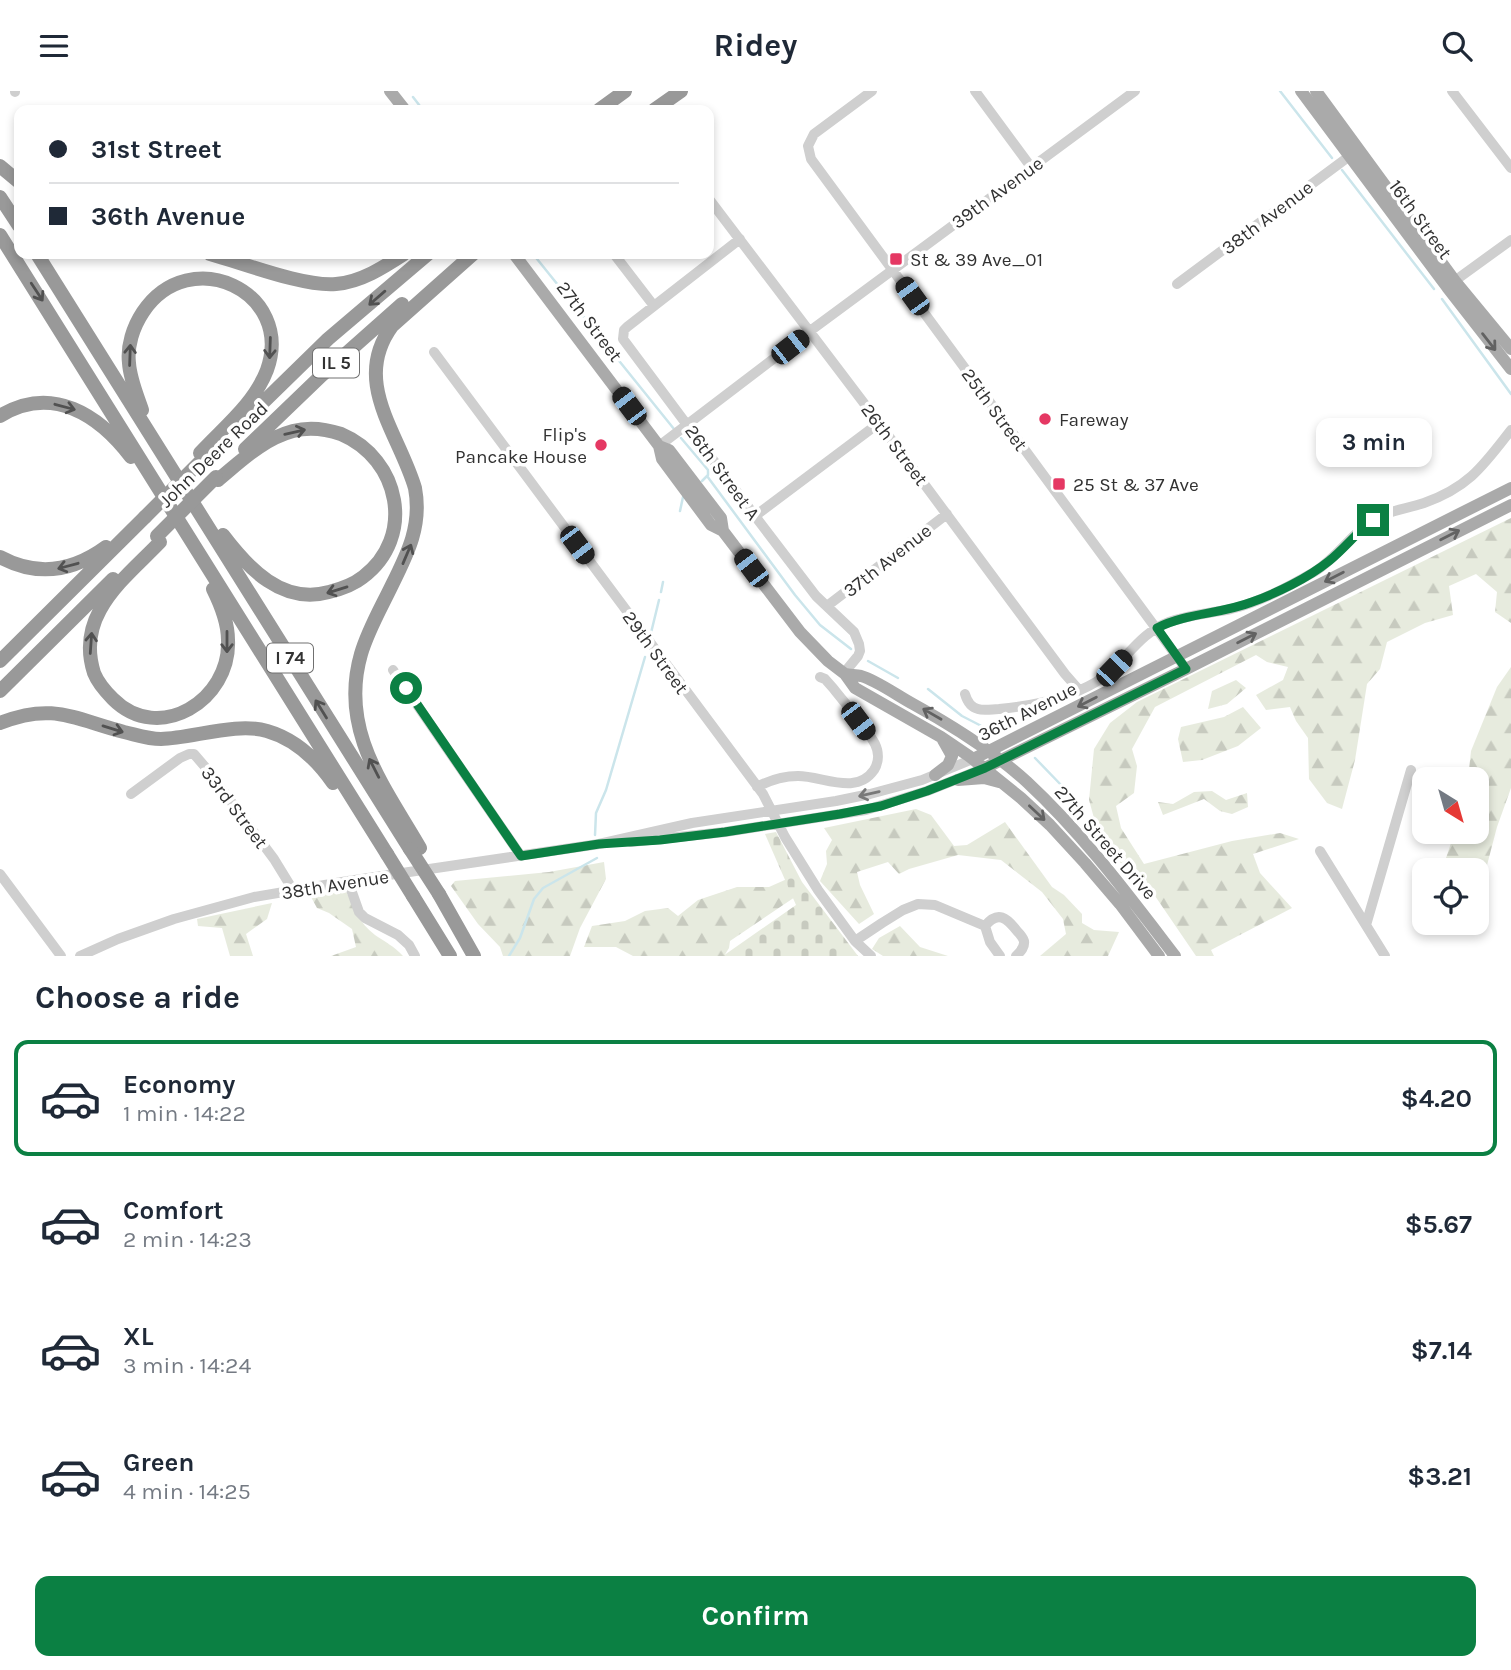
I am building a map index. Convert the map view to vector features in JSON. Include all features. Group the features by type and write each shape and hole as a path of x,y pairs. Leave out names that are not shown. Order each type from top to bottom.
{"highway":[{"path":"606,105 625,91"},
{"path":"617,105 636,91"},
{"path":"661,105 681,91"},
{"path":"0,166 14,177"},
{"path":"0,197 14,218"},
{"name":"I 74","path":"0,235 14,257"},
{"name":"I 74","path":"15,259 180,509 187,534 450,956"},
{"name":"I 74","path":"40,259 350,755 415,849 474,956"},
{"path":"227,259 286,276 335,285 359,279 397,259"},
{"name":"John Deere Road","path":"0,661 173,489 202,456 328,339 422,259"},
{"name":"John Deere Road","path":"0,691 159,539 180,509 217,479 322,375 455,259"},
{"path":"415,849 365,750 355,707 355,684 361,652 408,554 415,532 417,512 412,479 381,404 375,375 379,352 393,326 467,259"},
{"path":"157,443 131,375 129,351 136,324 148,304 164,289 174,284 203,278 226,282 246,294 260,308 272,346 266,371 255,395 202,456"},
{"path":"0,416 36,403 62,405 86,414 105,428 180,509"},
{"path":"171,466 243,561 258,575 283,589 297,593 323,594 349,586 362,578 378,562 393,531 395,507 385,473 374,456 355,441 335,432 303,429 279,436 255,449 217,479"},
{"path":"0,557 36,570 62,568 100,551 144,516"},
{"path":"159,539 100,610 89,646 93,669 104,691 126,709 148,716 183,713 205,698 220,678 228,652 224,616 187,534"},
{"path":"0,723 23,715 49,712 69,715 149,739 243,728 264,730 295,744 315,761 385,855"}],"main road":[{"path":"390,91 401,105"},
{"name":"16th Street","path":"1301,91 1354,152"},
{"name":"16th Street","path":"1316,91 1354,152 1511,369"},
{"name":"27th Street","path":"518,259 659,446 669,450 721,518 723,531 799,631 844,673 855,688 941,737 985,768"},
{"name":"16th Street","path":"1451,284 1511,349"},
{"name":"36th Avenue","path":"973,759 1511,488"},
{"name":"36th Avenue","path":"985,768 1511,505"},
{"name":"27th Street","path":"844,673 862,676 936,717 1001,761"},
{"path":"960,731 982,740 1020,736"},
{"path":"935,775 948,765 952,756 941,737"},
{"path":"1026,781 1018,762 1021,755 1031,747"},
{"name":"27th Street Drive","path":"1001,761 1026,781 1086,845 1175,956"},
{"name":"27th Street Drive","path":"985,768 1050,825 1120,904 1159,956"},
{"path":"958,780 984,778 1004,784"}],"street":[{"name":"25th Street","path":"872,91 814,134 808,149 815,166 1186,669"},
{"path":"975,91 1031,167"},
{"name":"39th Avenue","path":"659,446 892,269 1135,91"},
{"path":"1452,91 1511,168"},
{"name":"38th Avenue","path":"1177,284 1354,152"},
{"name":"26th Street","path":"714,205 1065,674 1079,689"},
{"path":"618,259 654,306 740,239"},
{"path":"1451,284 1510,243"},
{"name":"26th Street A","path":"654,306 627,327 623,334 628,345 816,596 854,632 859,644 858,656 844,673"},
{"name":"29th Street","path":"434,352 757,787 818,890 855,941 871,956"},
{"path":"755,516 879,423"},
{"name":"36th Avenue","path":"965,694 970,705 985,709 1035,704 1096,682 1138,641 1157,628 1169,622 1245,605 1267,596 1315,571 1373,520 1445,496 1481,468 1511,430"},
{"name":"37th Avenue","path":"827,607 947,514"},
{"path":"393,670 521,856"},
{"path":"757,787 781,777 798,776 850,784 863,780 874,770 878,759 876,746 829,682 820,677"},
{"name":"33rd Street","path":"131,795 180,758 194,754 274,859 293,890"},
{"name":"38th Avenue","path":"80,956 174,919 234,902 348,881 599,844 692,823 870,794 935,775 973,759"},
{"name":"38th Avenue","path":"599,844 688,837 866,810 958,780 985,768"},
{"path":"1366,925 1411,770"},
{"path":"1320,851 1385,956"},
{"path":"0,874 61,956"},
{"path":"348,881 359,912 365,918 398,935 409,945 415,956"},
{"path":"855,941 892,916 918,904 935,905 985,926 990,941 1000,956"},
{"path":"985,926 993,918 1008,919 1024,940 1024,946 1016,956"}],"green space":[{"path":"1511,518 1511,623 1495,612 1497,592 1476,574 1449,586 1453,615 1425,623 1387,642 1380,669 1367,684 1355,760 1342,809 1327,803 1309,779 1308,738 1290,707 1266,710 1256,695 1283,680 1288,667 1267,662 1256,655 1155,707 1132,749 1137,766 1134,793 1116,806 1121,828 1144,864 1232,841 1280,833 1299,839 1253,854 1260,873 1292,908 1211,950 1214,956 1196,956 1153,893 1097,841 1089,800 1094,749 1110,723 1137,702"},
{"path":"1511,667 1511,788 1489,858 1446,858 1451,844 1489,844 1489,767 1469,767 1471,751 1497,687"},
{"path":"1236,680 1246,688 1227,704 1208,709 1212,691"},
{"path":"1243,707 1261,728 1238,746 1202,760 1183,762 1178,739 1181,727 1224,717"},
{"path":"1212,791 1226,800 1247,793 1248,807 1232,814 1220,811 1204,799 1163,815 1158,802 1173,804 1194,792"},
{"path":"916,809 931,815 954,846 967,845 1005,822 1052,887 1082,914 1082,923 1094,930 1119,932 1108,956 1040,956 1066,934 1063,919 1042,892 1001,860 958,855 899,874 888,862 857,872 874,914 859,924 820,881 827,864 826,851 832,840 824,828"},
{"path":"776,832 802,882 858,956 723,956 796,905 765,834"},
{"path":"604,862 606,879 580,928 570,956 503,956 500,947 478,924 451,886 455,881 549,872"},
{"path":"787,879 795,897 730,941 724,956 633,956 616,947 584,947 592,926 625,921 645,911 668,908 678,916 698,900 737,887 769,887"},
{"path":"346,891 365,925 403,956 331,956 356,947 352,929 317,908 311,897"},
{"path":"272,903 267,919 246,934 253,956 230,956 222,928 198,926 197,919"},
{"path":"900,926 920,947 948,956 883,956 872,949 879,938"}],"waterway":[{"path":"1280,91 1332,158"},
{"path":"413,97 419,105"},
{"path":"1342,170 1434,289"},
{"path":"537,259 674,429"},
{"path":"1442,299 1511,394"},
{"path":"681,438 708,470 708,475 702,481"},
{"path":"707,476 795,595 820,625 851,649"},
{"path":"680,511 683,497"},
{"path":"661,592 663,582"},
{"path":"650,637 659,600"},
{"path":"595,835 596,813 606,790 645,657"},
{"path":"868,661 898,678"},
{"path":"928,689 962,716 995,733"},
{"path":"1035,758 1064,788"},
{"path":"509,956 520,938 534,899 543,888 597,858"}],"place":[{"name":"St & 39 Ave_01","path":"896,259"},
{"name":"Fareway","path":"1045,419"},
{"name":"Flip's Pancake House","path":"601,445"},
{"name":"25 St & 37 Ave","path":"1059,484"}],"route":[{"path":"406,688 521,856 599,844 688,837 866,810 958,780 1031,747 1186,669 1157,628 1169,622 1245,605 1267,596 1328,562 1373,520"}]}
